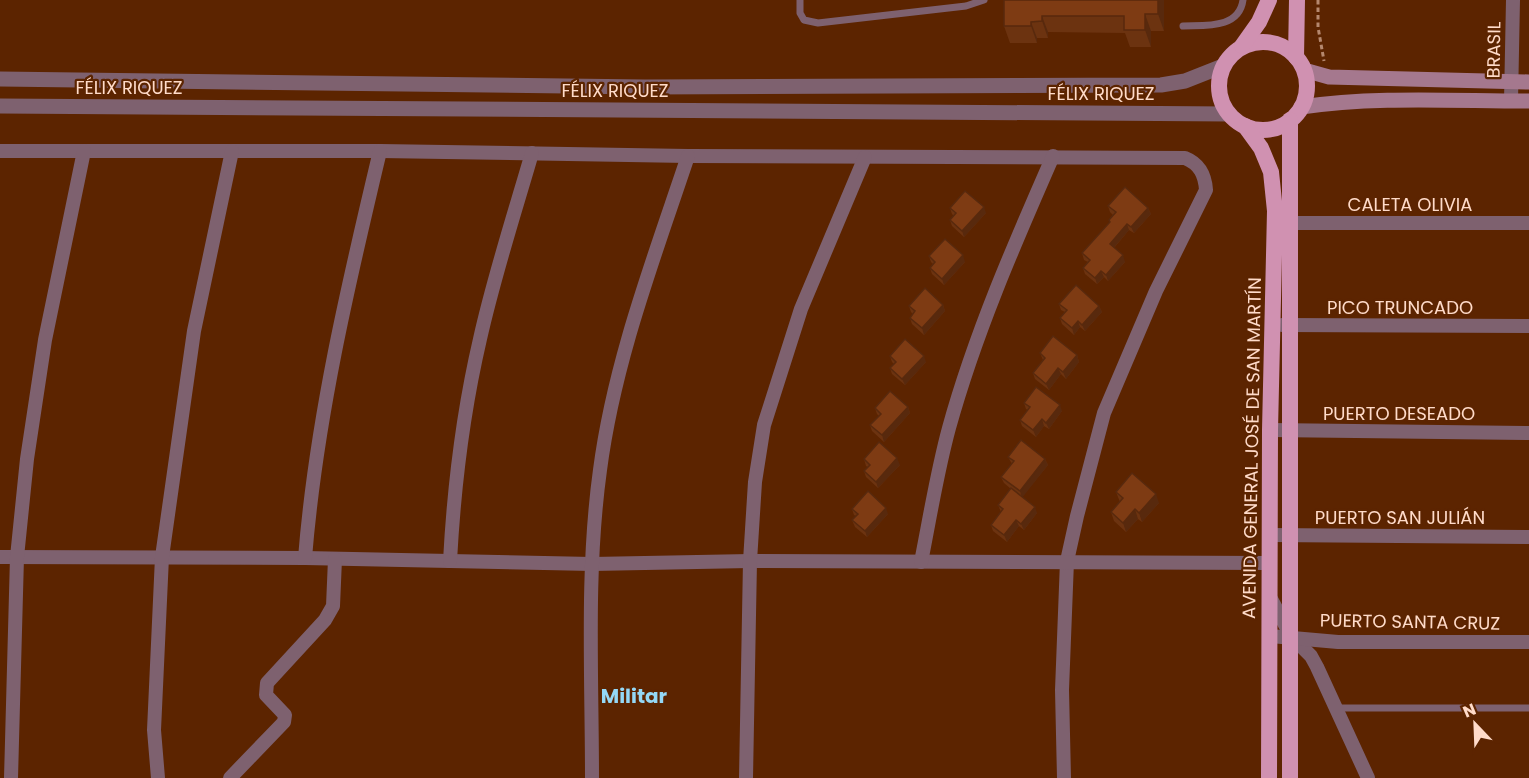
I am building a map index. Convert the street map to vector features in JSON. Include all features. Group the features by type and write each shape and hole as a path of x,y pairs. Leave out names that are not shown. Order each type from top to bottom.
{"highway":[{"path":"1229,114 1219,94 1219,80 1223,66 1242,46 1259,22 1269,0"},
{"name":"AVENIDA GENERAL JOSÉ DE SAN MARTÍN","path":"1290,778 1289,536 1292,223 1296,113 1305,95 1306,82 1300,64 1297,0"},
{"path":"1242,46 1256,42 1271,43 1285,48 1300,64"},
{"path":"1245,126 1256,129 1280,126 1296,113"},
{"name":"AVENIDA GENERAL JOSÉ DE SAN MARTÍN","path":"1229,114 1245,126 1261,148 1271,172 1275,212 1270,430 1269,778"}],"main road":[{"path":"1300,64 1329,77 1529,82"},
{"path":"1296,113 1333,102 1529,100"}],"street":[{"name":"BRASIL","path":"1511,100 1513,0"},
{"name":"FÉLIX RIQUEZ","path":"0,79 645,87 1161,85 1185,81 1223,66"},
{"name":"FÉLIX RIQUEZ","path":"0,106 1229,114"},
{"path":"0,151 865,157 1053,156 1185,158 1193,161 1205,177 1206,190 1156,291 1104,413 1067,561 1062,690 1064,778"},
{"path":"11,778 17,557 27,459 45,340 84,151"},
{"path":"158,778 154,730 162,557 194,331 232,151"},
{"path":"305,558 309,504 337,344 380,152"},
{"path":"450,561 454,496 480,340 532,153"},
{"path":"592,778 594,514 609,413 630,335 688,156"},
{"path":"921,562 949,429 972,352 994,291 1053,156"},
{"path":"746,778 750,561 755,482 764,425 801,309 865,157"},
{"name":"CALETA OLIVIA","path":"1292,223 1529,223"},
{"name":"PICO TRUNCADO","path":"1272,323 1290,326 1529,326"},
{"name":"PUERTO DESEADO","path":"1270,430 1529,433"},
{"name":"PUERTO SAN JULIÁN","path":"1270,535 1529,537"},
{"path":"0,557 305,558 592,564 750,561 1269,563"},
{"path":"230,778 284,722 285,715 266,695 267,683 325,620 333,606 335,559"},
{"path":"1270,597 1291,636 1311,656 1368,778"},
{"name":"PUERTO SANTA CRUZ","path":"1270,636 1291,636 1338,642 1529,642"}],"lane":[{"path":"800,0 800,13 804,20 818,24 966,6 984,0"},
{"path":"1183,26 1219,24 1233,19 1240,12 1243,0"},
{"path":"1336,708 1529,708"}],"path":[{"path":"1318,0 1320,44 1329,77"}],"building":[{"path":"1004,0 1158,0 1158,14 1145,14 1145,30 1124,30 1124,16 1042,16 1042,21 1031,22 1031,26 1004,26"},
{"path":"1125,187 1148,208 1131,227 1127,224 1110,244 1123,255 1106,275 1101,271 1095,278 1083,268 1090,260 1082,253 1110,222 1109,220 1116,212 1108,206"},
{"path":"965,191 984,207 962,231 950,220 956,213 950,208"},
{"path":"945,239 963,255 942,279 930,268 935,262 929,256"},
{"path":"1076,285 1099,306 1082,325 1078,321 1072,328 1060,318 1067,310 1059,304"},
{"path":"925,288 943,305 922,328 910,318 915,311 909,306"},
{"path":"1053,336 1077,355 1063,372 1058,368 1046,384 1033,373 1045,358 1040,353"},
{"path":"905,339 924,356 902,379 890,368 896,362 890,356"},
{"path":"1036,387 1060,405 1046,423 1042,419 1033,430 1020,420 1030,407 1024,403"},
{"path":"890,391 908,407 882,435 870,425 881,414 875,408"},
{"path":"1021,440 1045,459 1020,491 1001,477 1014,461 1008,457"},
{"path":"879,442 897,458 876,482 864,471 870,465 864,459"},
{"path":"1132,473 1156,494 1139,513 1135,509 1123,523 1111,512 1123,498 1116,492"},
{"path":"1011,488 1035,507 1021,524 1016,520 1004,535 991,525 1003,509 998,505"},
{"path":"868,491 886,508 865,531 852,520 858,514 852,509"}],"district":[{"name":"Militar","path":"634,696"}]}
